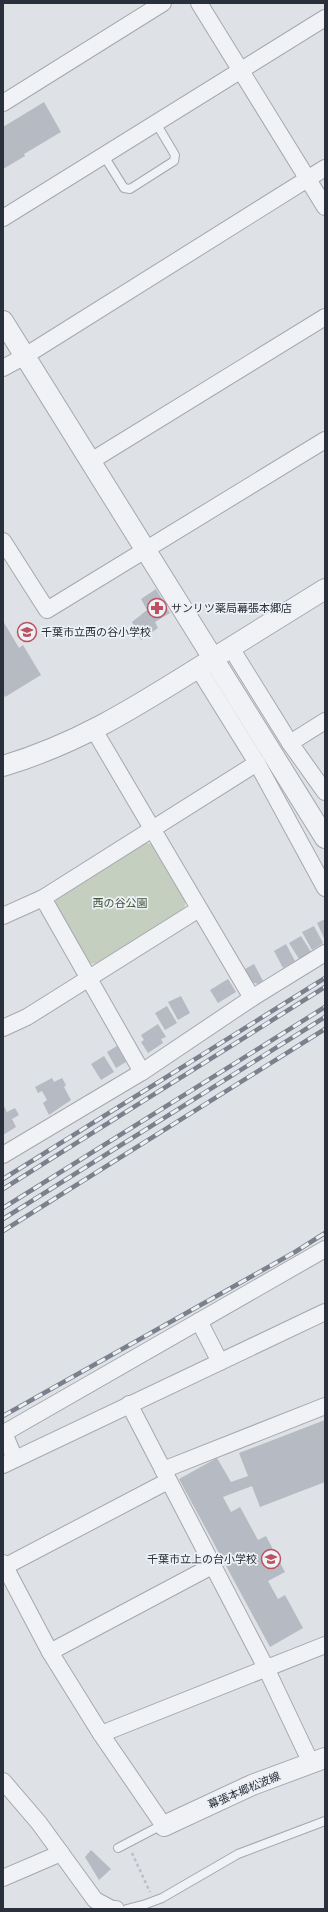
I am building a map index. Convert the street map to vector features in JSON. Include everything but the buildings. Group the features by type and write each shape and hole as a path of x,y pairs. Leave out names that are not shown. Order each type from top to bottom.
{"street":[{"path":"3,103 163,3"},
{"path":"199,3 325,207"},
{"path":"3,218 325,18"},
{"path":"3,368 25,356 325,168"},
{"path":"91,461 325,317"},
{"path":"3,321 147,550 257,763 325,888"},
{"path":"3,541 47,610 325,440"},
{"path":"3,766 28,759 118,718 325,589"},
{"path":"231,648 290,743 325,792"},
{"path":"206,663 325,838"},
{"path":"290,743 325,721"},
{"path":"94,730 252,998"},
{"path":"3,916 43,898 257,763"},
{"path":"43,898 142,1072"},
{"path":"3,1028 27,1017 199,909"},
{"path":"3,1155 142,1072 252,998 325,953"},
{"path":"325,1249 4,1433 9,1462 325,1312"},
{"path":"199,1321 220,1362"},
{"path":"129,1404 165,1476 266,1668 318,1760"},
{"path":"164,1826 101,1734 50,1652 4,1565 165,1476 325,1406"},
{"path":"50,1652 212,1566"},
{"path":"101,1734 325,1644"},
{"name":"幕張本郷松波線","path":"164,1826 252,1785 318,1760"},
{"path":"3,1781 39,1823 95,1900 107,1907 116,1909"},
{"path":"3,1878 61,1853"}],"lane":[{"path":"104,156 124,188 130,189 174,161 175,155 156,123"},
{"path":"127,1909 154,1901 238,1854 325,1821"},
{"path":"118,1848 158,1827 164,1826"}],"path":[{"path":"127,1843 154,1901"}],"green space":[{"name":"西の谷公園","path":"143,842 154,845 186,900 184,910 99,964 88,963 55,906 57,895"}],"railway":[{"path":"3,1179 325,978"},
{"path":"3,1189 325,987"},
{"path":"3,1208 325,1007"},
{"path":"3,1219 325,1017"},
{"path":"3,1231 325,1029"},
{"path":"3,1416 295,1252 325,1233"}],"place":[{"name":"サンリツ薬局幕張本郷店","path":"157,608"},
{"name":"千葉市立西の谷小学校","path":"27,632"},
{"name":"千葉市立上の台小学校","path":"271,1559"}]}
